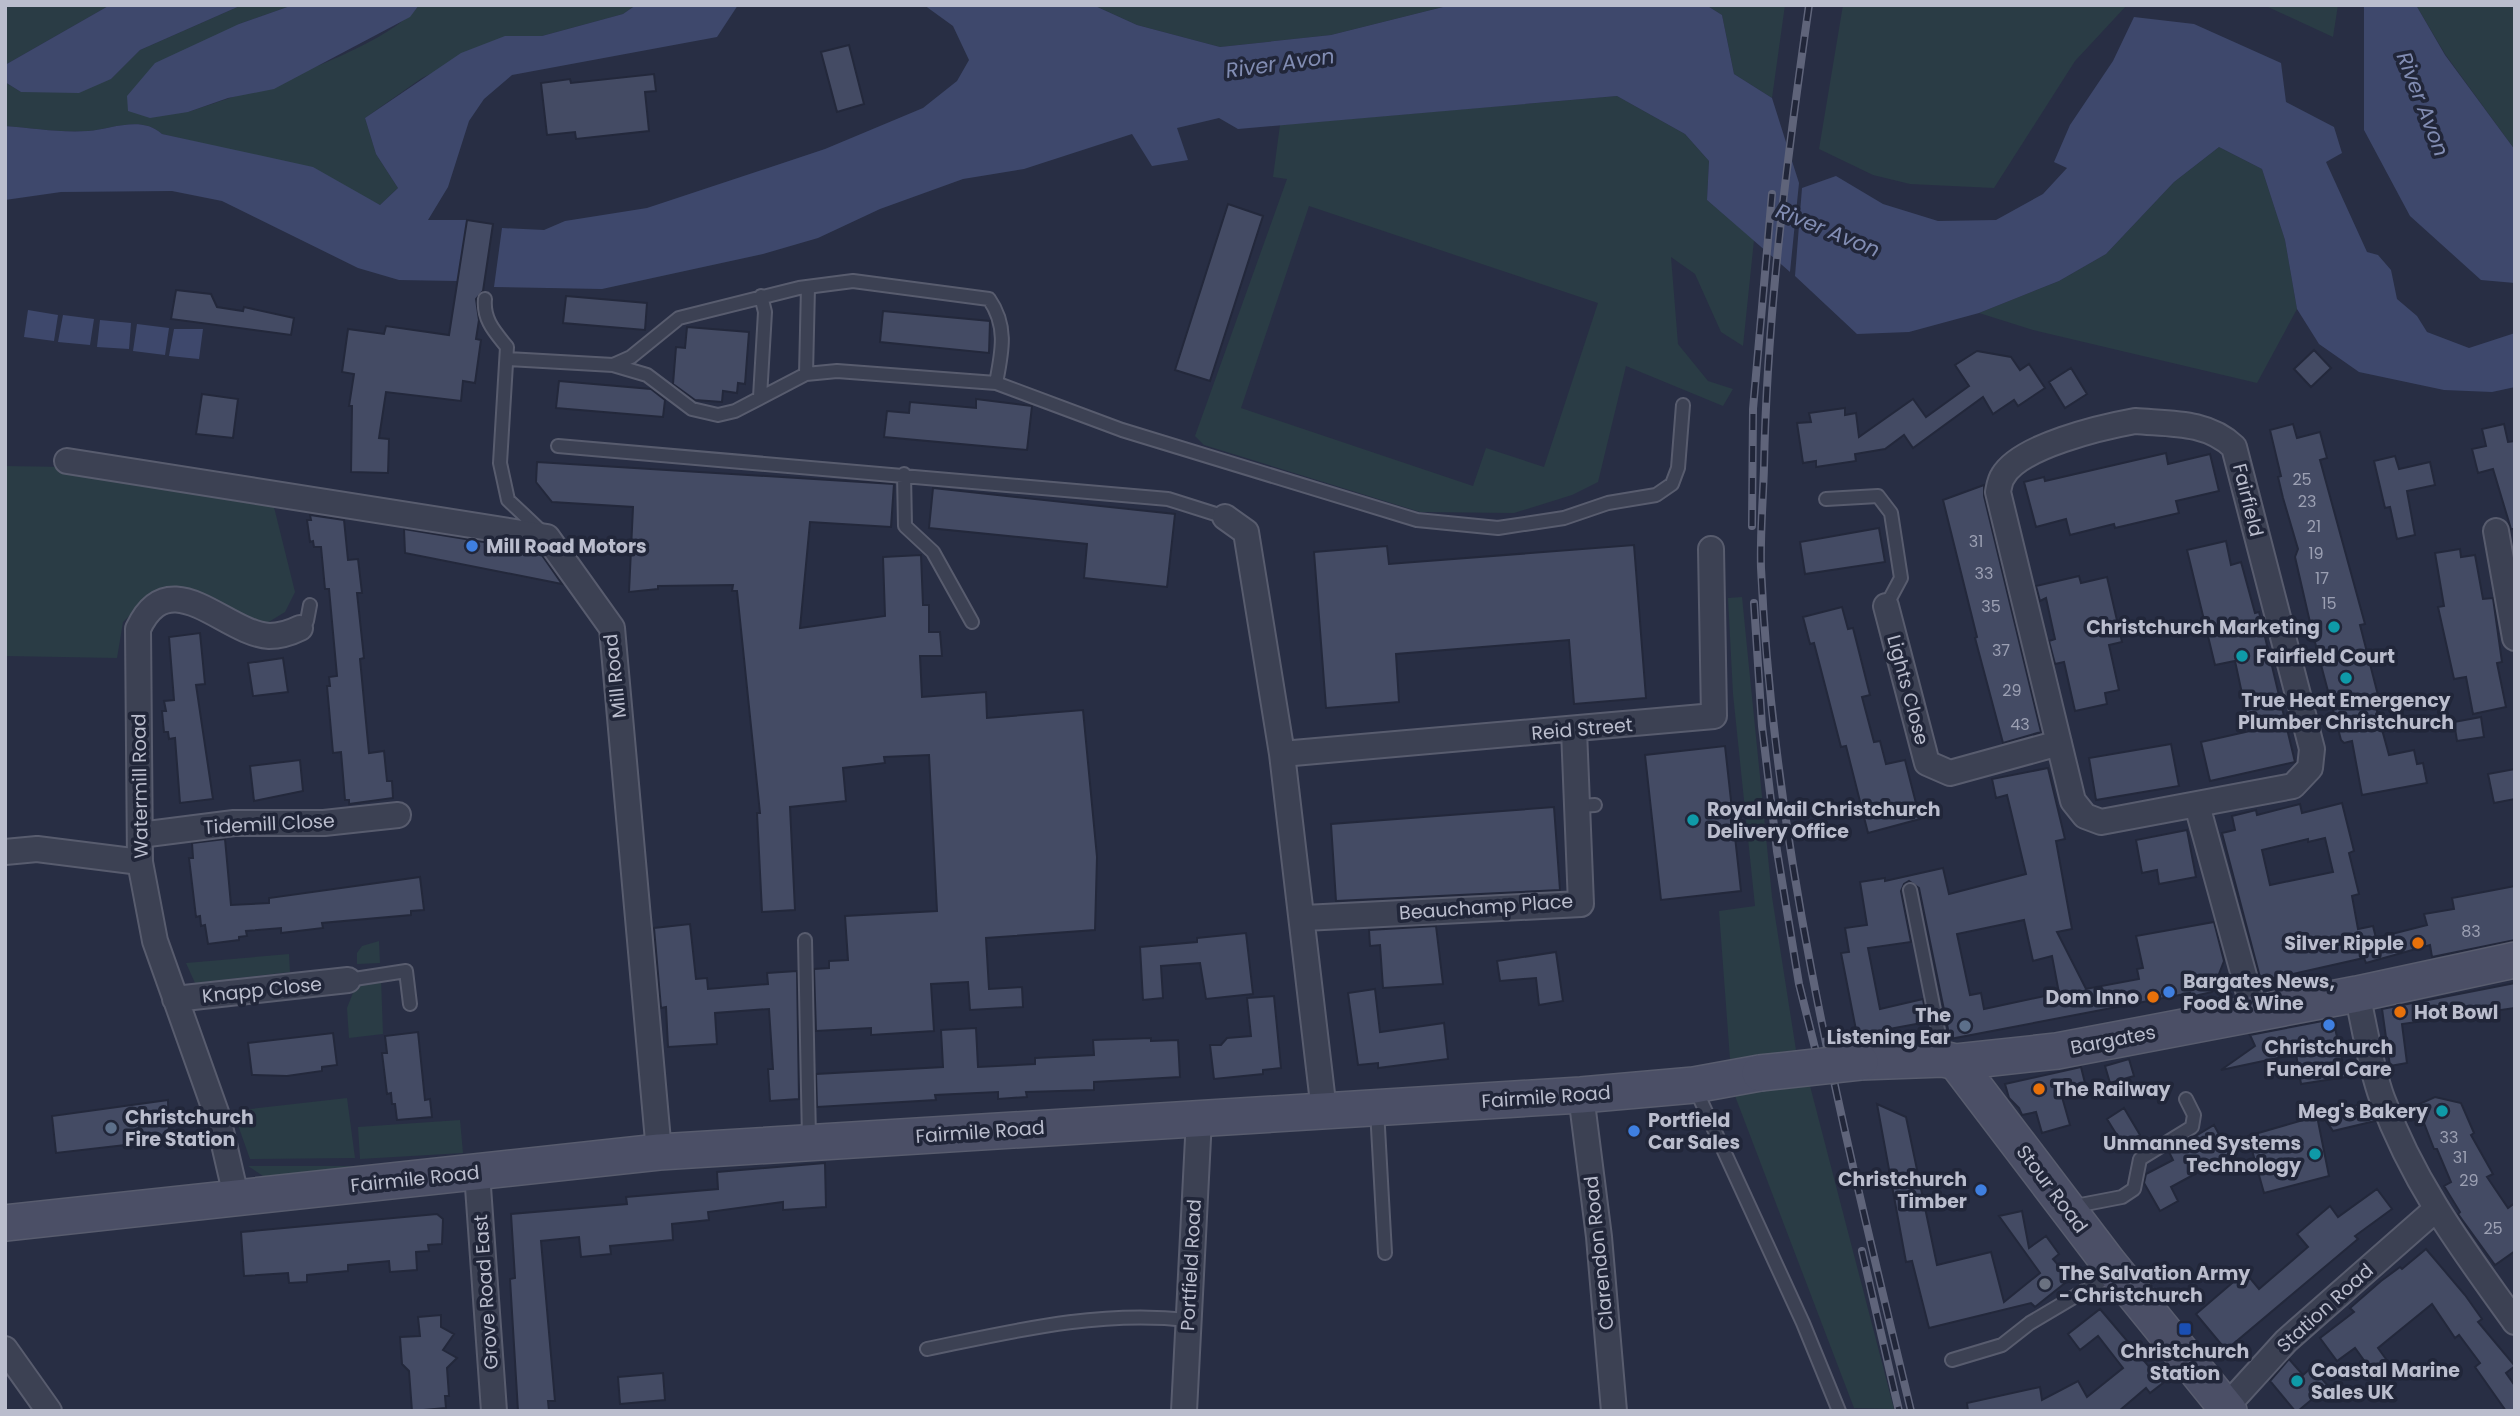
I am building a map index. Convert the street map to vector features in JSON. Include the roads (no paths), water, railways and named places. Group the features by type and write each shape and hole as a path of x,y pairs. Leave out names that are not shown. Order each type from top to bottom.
{"main road":[{"name":"Bargates","path":"1950,1060 2057,1051 2357,994 2515,960"},
{"name":"Fairmile Road","path":"5,1223 659,1152 1581,1095 1694,1085 1760,1073 1860,1062 1950,1060"},
{"name":"Stour Road","path":"1950,1060 2226,1410"}],"street":[{"name":"Fairfield","path":"2135,421 2194,425 2220,433 2235,447 2312,749 2310,768 2293,786 2197,805 2101,822 2085,816 2073,801 1998,492 2003,475 2020,459 2085,430 2135,421"},
{"path":"68,461 547,537"},
{"path":"1225,517 1246,532 1282,754 1304,918 1324,1111"},
{"path":"2496,531 2515,638"},
{"name":"Mill Road","path":"547,537 612,628 659,1152"},
{"name":"Reid Street","path":"1282,754 1714,716 1711,549"},
{"name":"Watermill Road","path":"236,1196 218,1118 156,941 140,862 137,641 144,617 162,601 173,599 197,605 267,636 286,635 300,628"},
{"name":"Lights Close","path":"1886,606 1927,763 1950,773 2059,743"},
{"name":"Beauchamp Place","path":"1304,918 1581,904 1586,806 1574,730"},
{"path":"2197,805 2253,1012"},
{"name":"Tidemill Close","path":"139,835 234,823 324,823 398,815"},
{"path":"5,852 37,849 140,862"},
{"name":"Knapp Close","path":"175,999 348,980"},
{"path":"2357,994 2381,1095 2435,1210 2515,1322"},
{"name":"Clarendon Road","path":"1581,1095 1599,1237 1615,1411"},
{"name":"Portfield Road","path":"1184,1411 1199,1119"},
{"name":"Grove Road East","path":"477,1172 494,1411"},
{"name":"Station Road","path":"2226,1410 2286,1341 2435,1210"},
{"path":"5,1349 49,1411"}],"lane":[{"path":"613,365 631,356 680,318 761,296 808,286 853,281 989,299 1000,314 1003,343 996,383"},
{"path":"806,374 808,286"},
{"path":"760,397 765,312 761,296"},
{"path":"485,299 484,311 492,330 507,347 500,463 508,500 547,537"},
{"path":"507,359 613,365 648,375 692,409 718,415 806,374 837,372 996,383 1122,430 1417,520 1497,528 1563,519 1608,503 1656,495 1672,484 1678,468 1683,405"},
{"path":"558,446 1168,499 1225,517"},
{"path":"904,474 905,526 933,551 972,622"},
{"path":"1826,499 1878,496 1891,513 1902,578 1886,606"},
{"path":"300,628 307,621 310,605"},
{"path":"1910,890 1950,1060"},
{"path":"804,940 809,1143"},
{"path":"348,980 406,971 410,1004"},
{"path":"1694,1085 1803,1323 1839,1411"},
{"path":"2066,1208 2122,1198 2134,1189 2140,1159 2192,1127 2194,1115 2186,1099"},
{"path":"1377,1108 1385,1253"},
{"path":"1952,1360 2002,1345 2030,1323 2116,1272"},
{"path":"927,1349 1042,1325 1121,1316 1188,1320"}],"water":[{"path":"110,5 242,5 140,50 111,79 79,93 21,92 5,82 5,65"},
{"path":"293,5 419,5 410,17 274,89 228,98 188,112 150,118 128,111 127,96 155,63 239,24"},
{"path":"636,5 738,5 717,37 512,75 484,99 469,121 448,187 428,220 467,220 458,281 399,280 358,268 222,201 172,191 61,192 5,200 5,126 88,131 136,124 154,128 162,134 313,167 380,205 398,188 376,154 365,118 461,53 505,36 542,36 623,14"},
{"name":"River Avon","path":"924,5 1093,5 1137,25 1220,47 1331,35 1451,5 1706,5 1722,15 1734,74 1772,98 1799,183 1790,272 1707,200 1709,161 1685,134 1617,96 1238,129 1219,118 1177,128 1188,160 1152,166 1132,134 1024,169 963,179 880,209 818,238 763,254 602,289 494,287 502,228 544,230 565,221 647,208 825,149 923,108 957,81 969,60 953,26"},
{"name":"River Avon","path":"2364,5 2416,5 2445,55 2515,150 2515,283 2481,280 2410,216 2364,130"},
{"name":"River Avon","path":"2134,17 2194,24 2281,63 2286,102 2334,127 2342,153 2326,162 2367,252 2378,255 2391,270 2397,299 2417,316 2427,332 2469,348 2515,333 2515,387 2492,392 2444,390 2359,372 2319,344 2297,309 2285,240 2262,169 2219,147 2174,182 2106,254 2059,281 1979,313 1909,332 1857,334 1795,276 1802,188 1836,176 1883,204 1938,221 1996,220 2043,194 2067,168 2054,162 2070,125 2113,61"},
{"path":"28,310 58,315 54,341 24,337"},
{"path":"63,315 94,319 90,345 58,342"},
{"path":"100,320 131,323 129,349 97,347"},
{"path":"137,324 169,328 165,355 133,351"},
{"path":"174,329 203,329 199,359 169,356"}],"railway":[{"path":"1809,5 1786,178 1769,351 1761,555 1768,675 1780,782 1816,993 1861,1202 1911,1411"},
{"path":"1752,526 1753,409 1772,194"},
{"path":"1754,603 1762,726 1777,851 1799,984 1817,1056"},
{"path":"1862,1251 1899,1411"}],"place":[{"name":"Mill Road Motors","path":"472,546"},
{"name":"Christchurch Marketing","path":"2334,627"},
{"name":"Fairfield Court","path":"2242,656"},
{"name":"True Heat Emergency Plumber Christchurch","path":"2346,678"},
{"name":"Royal Mail Christchurch Delivery Office","path":"1693,820"},
{"name":"Silver Ripple","path":"2418,943"},
{"name":"Bargates News, Food & Wine","path":"2169,992"},
{"name":"Dom Inno","path":"2153,997"},
{"name":"Hot Bowl","path":"2400,1012"},
{"name":"Christchurch Funeral Care","path":"2329,1025"},
{"name":"The Listening Ear","path":"1965,1026"},
{"name":"The Railway","path":"2039,1089"},
{"name":"Meg's Bakery","path":"2442,1111"},
{"name":"Christchurch Fire Station","path":"111,1128"},
{"name":"Portfield Car Sales","path":"1634,1131"},
{"name":"Unmanned Systems Technology","path":"2315,1154"},
{"name":"Christchurch Timber","path":"1981,1190"},
{"name":"The Salvation Army - Christchurch","path":"2045,1284"},
{"name":"Christchurch Station","path":"2185,1329"},
{"name":"Coastal Marine Sales UK","path":"2297,1381"}]}
